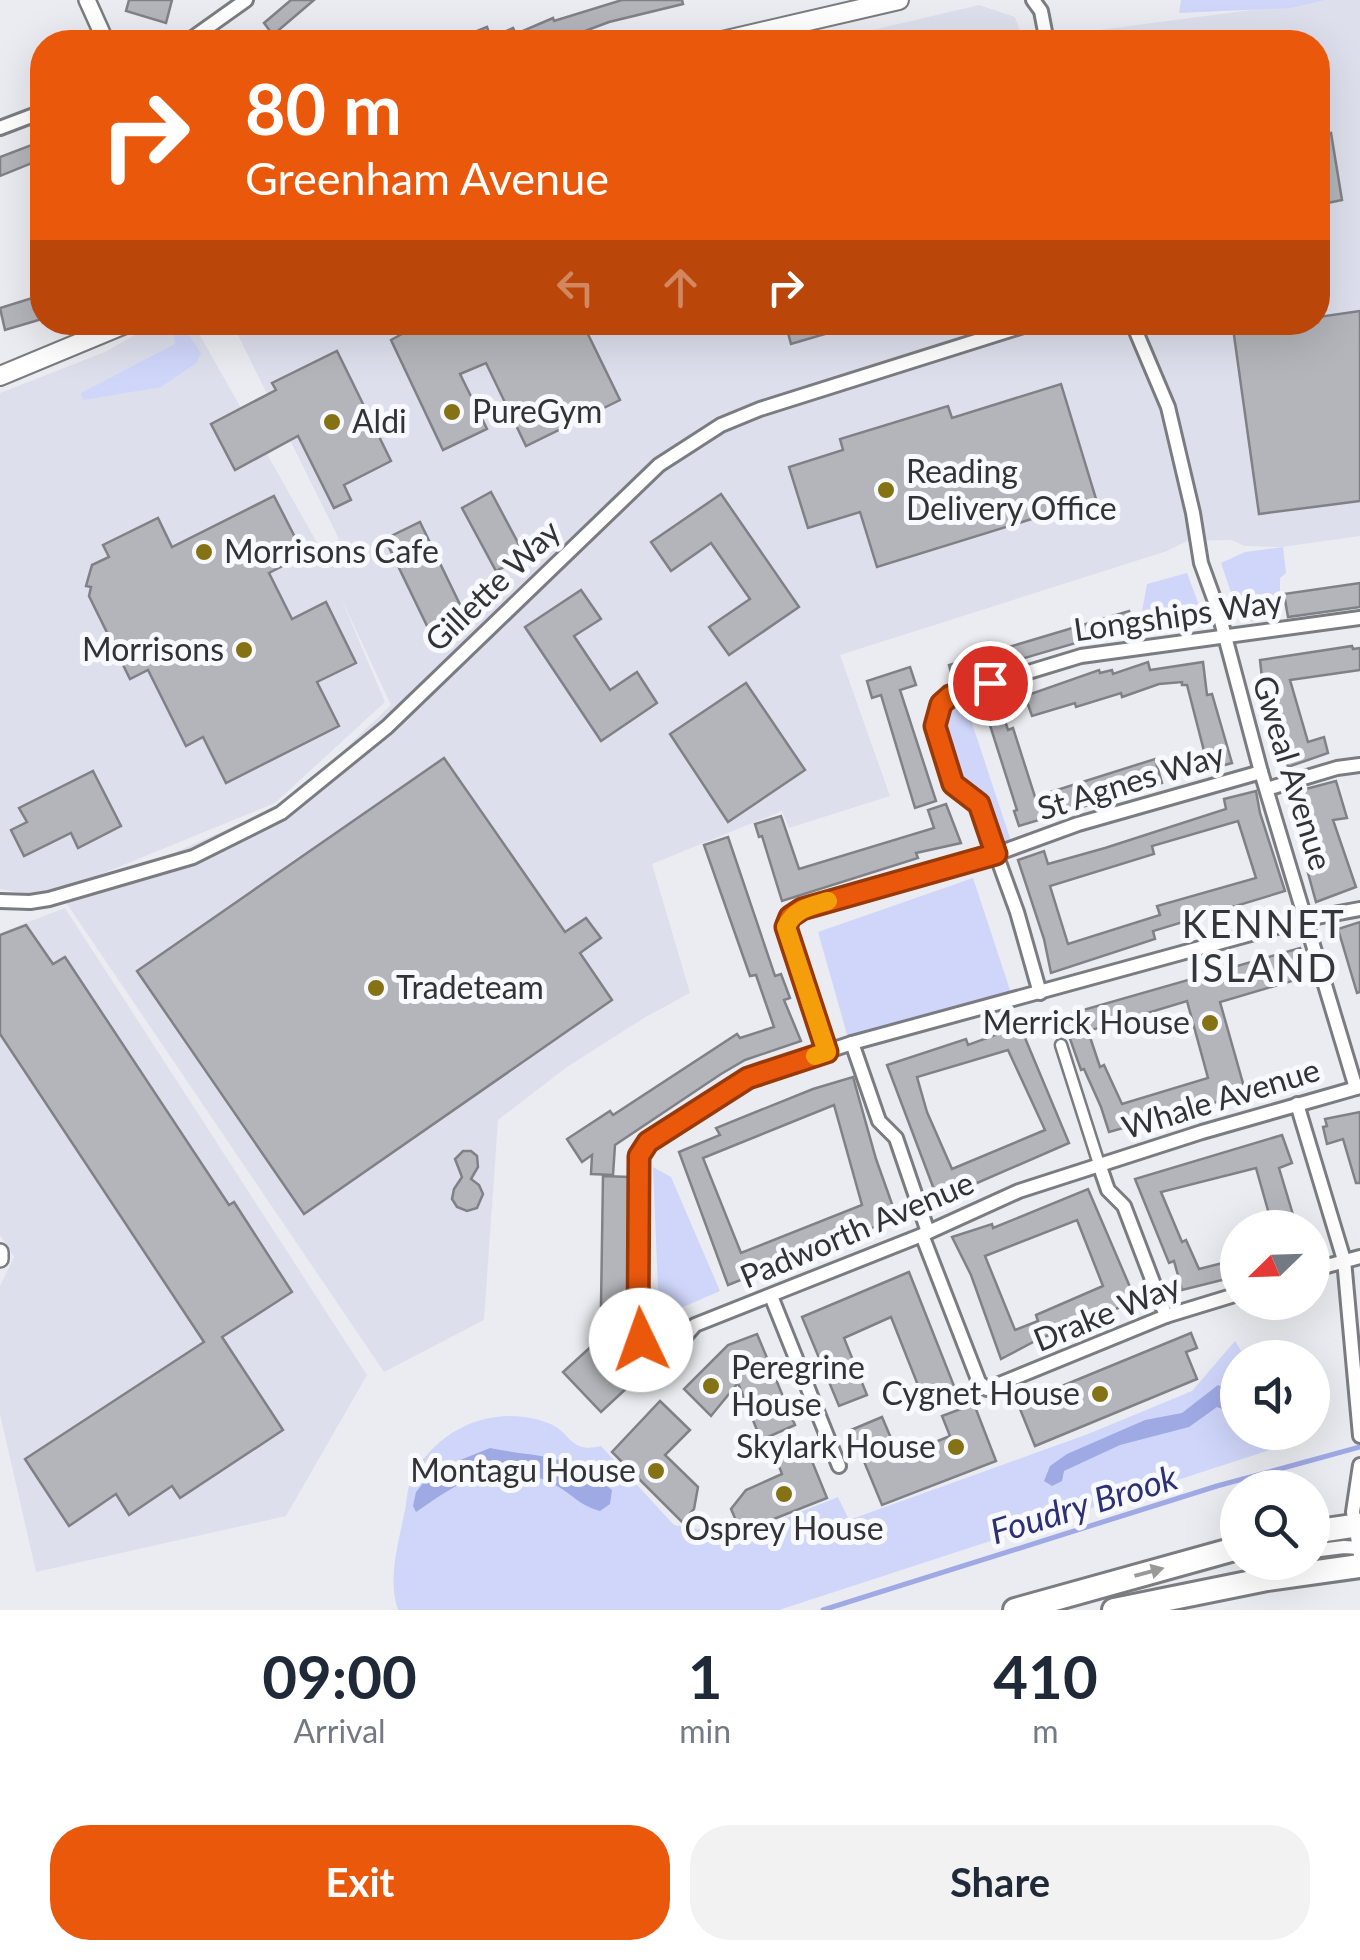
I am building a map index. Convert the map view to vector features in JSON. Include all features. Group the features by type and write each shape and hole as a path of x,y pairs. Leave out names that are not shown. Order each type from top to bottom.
{"highway":[{"path":"1330,1536 1359,1543"},
{"path":"1114,1610 1268,1579 1359,1543"},
{"path":"1015,1610 1220,1553"}],"main road":[{"path":"770,30 899,0"},
{"path":"0,376 99,335"}],"street":[{"path":"87,0 101,30"},
{"path":"205,30 246,0"},
{"path":"1040,4 1045,30"},
{"path":"0,128 30,117"},
{"name":"Gillette Way","path":"0,901 49,899 193,857 281,813 387,728 659,466 722,425 760,409 995,335"},
{"name":"Gweal Avenue","path":"1138,335 1168,407 1201,563 1218,610 1324,985 1358,1087"},
{"name":"Longships Way","path":"996,854 979,804 953,784 935,726 941,704 967,690 1081,656 1360,618"},
{"name":"St Agnes Way","path":"1267,789 1360,764"},
{"name":"St Agnes Way","path":"827,1052 786,927 790,917 802,909 1261,772"},
{"path":"996,854 1018,912 1040,993"},
{"path":"827,1052 1306,919 1360,909"},
{"path":"852,1044 879,1121 896,1138 925,1234"},
{"path":"1061,1045 1108,1190 1124,1206 1166,1316"},
{"name":"Padworth Avenue","path":"827,1052 748,1078 648,1142 642,1150 638,1329 648,1350 656,1356 668,1356 695,1325 925,1234 1018,1192 1099,1164"},
{"name":"Whale Avenue","path":"1099,1164 1358,1087"},
{"path":"1297,1104 1344,1260 1360,1436"},
{"name":"Drake Way","path":"925,1234 979,1382 987,1389 1166,1316 1220,1300"},
{"path":"1330,1264 1360,1256"},
{"path":"771,1296 839,1466"},
{"path":"1330,1548 1359,1543 1355,1486 1360,1465"},
{"path":"1187,1561 1220,1561"}],"shaded area":[{"path":"1181,0 1326,0 1290,8 1179,13"},
{"path":"1326,0 1360,0 1360,536 1282,547 1244,546 1232,540 1187,541 1167,551 840,655 890,796 789,828 782,811 652,864 690,993 567,1067 498,1120 484,1320 384,1372 65,901 289,802 391,705 340,596 385,702 275,803 45,897 0,889 0,393 105,352 135,335 200,335 320,548 339,539 238,335 1330,335 1330,30 1099,30"},
{"path":"979,5 1015,17 1020,30 873,30"},
{"path":"174,335 189,335 201,353 196,363 161,387 83,400 81,393 175,344"},
{"path":"1283,547 1286,573 1280,578 1280,618 1241,622 1221,563 1245,552"},
{"path":"1187,573 1207,627 1138,633 1147,584"},
{"path":"963,696 1011,841 1003,843 997,838 981,794 957,771 941,718 949,701"},
{"path":"973,878 1011,993 848,1038 818,932"},
{"path":"65,908 367,1375 286,1516 36,1572 0,1414 0,1286 14,1257 0,1235 0,933"},
{"path":"653,1167 671,1177 720,1291 681,1308 684,1320 671,1332 648,1321 648,1314 659,1313"},
{"path":"1220,1358 1220,1450 1269,1450 779,1610 398,1610 394,1573 411,1480 435,1446 451,1434 488,1419 528,1418 556,1427 576,1445 601,1446 674,1525 740,1536 838,1497 849,1520 1088,1434 1192,1391"}],"water":[{"path":"1220,1386 1220,1408 1189,1427 1120,1445 1064,1471 1062,1481 1052,1486 1044,1481 1050,1466 1067,1454 1145,1420 1182,1413"},
{"path":"490,1448 567,1462 612,1490 610,1504 600,1511 533,1476 497,1472 465,1481 416,1512 416,1492 433,1471"}],"building":[{"path":"129,0 172,0 166,23 126,11"},
{"path":"291,0 314,0 279,30 269,30 264,23"},
{"path":"622,0 682,0 683,4 588,30 525,30 553,18 554,21"},
{"path":"1330,133 1342,200 1330,202"},
{"path":"30,146 30,164 0,176 0,157"},
{"path":"30,299 30,323 5,330 0,308"},
{"path":"1360,311 1360,501 1259,514 1234,335 1330,335 1330,315"},
{"path":"400,335 588,335 620,400 526,446 486,363 460,374 487,429 443,450 391,340"},
{"path":"789,335 822,335 791,344"},
{"name":"Aldi","path":"337,351 391,461 344,485 351,500 334,508 298,436 235,470 211,424 276,390 272,383"},
{"path":"1061,384 1096,499 877,567 860,512 808,528 789,467 843,450 840,439 948,406 952,418"},
{"path":"491,492 525,556 496,571 462,508"},
{"path":"721,494 799,607 729,655 709,627 750,599 711,543 671,571 651,542"},
{"name":"Morrisons","path":"274,496 304,555 269,573 292,619 326,602 356,663 317,682 339,726 226,783 203,737 186,746 148,670 130,679 89,596 91,587 86,586 92,565 109,557 103,545 158,518 172,547"},
{"path":"420,522 465,615 430,632 385,539"},
{"path":"1360,583 1360,607 1288,617 1284,594"},
{"path":"581,590 601,619 574,636 610,690 637,672 657,703 601,741 525,627"},
{"path":"1129,611 1134,626 953,679 949,665"},
{"path":"1360,648 1360,670 1290,680 1308,742 1324,737 1328,753 1288,767 1263,687 1260,660"},
{"path":"1148,662 1150,670 1203,662 1207,695 1212,694 1232,763 1191,774 1185,757 1204,751 1187,685 1182,682 1159,684 1076,707 1075,703 1032,716 1025,696 1099,670 1112,670 1113,674"},
{"path":"910,667 916,685 900,690 936,801 915,808 881,695 872,698 867,681"},
{"path":"746,683 805,770 728,822 670,734"},
{"path":"996,693 1008,730 1013,728 1035,797 1155,759 1162,783 1019,826 981,697"},
{"name":"Tradeteam","path":"444,758 565,932 586,918 601,938 580,953 612,1000 304,1214 137,971"},
{"path":"93,771 121,826 78,848 71,833 24,856 11,830 27,822 19,808"},
{"path":"1336,781 1347,818 1333,820 1356,887 1316,902 1308,873 1323,869 1302,790"},
{"path":"1256,791 1285,891 1153,931 1155,939 1051,973 1018,860 1044,851 1048,864 1105,848 1226,809 1224,799","holes":["1238,821 1256,878 1157,906 1160,915 1068,944 1050,886 1154,854 1152,846"]},
{"path":"946,804 961,843 916,853 918,858 782,901 755,824 781,816 799,869 934,828 928,810"},
{"path":"728,837 775,976 781,974 790,998 784,1000 801,1041 745,1060 721,1074 615,1145 613,1175 591,1174 592,1155 582,1162 567,1139 610,1111 613,1115 737,1034 740,1038 774,1027 756,975 750,976 704,845"},
{"path":"1360,922 1360,992 1357,993 1338,929"},
{"path":"26,925 53,964 65,957 229,1205 234,1202 292,1292 222,1337 283,1430 180,1498 172,1486 129,1515 116,1494 69,1526 25,1459 204,1342 0,1034 0,935"},
{"path":"1300,948 1309,976 1220,1002 1246,1094 1109,1132 1062,1016","holes":["1187,1001 1208,1078 1122,1104 1104,1065 1100,1067 1088,1031"]},
{"path":"1020,1026 1069,1143 938,1200 887,1065 966,1039 968,1045","holes":["1008,1050 1045,1130 952,1169 927,1112 917,1077"]},
{"path":"853,1077 897,1218 728,1285 679,1152 720,1135 716,1128","holes":["834,1105 862,1205 741,1253 703,1158"]},
{"path":"1360,1112 1360,1183 1356,1183 1343,1139 1327,1144 1323,1127 1327,1126 1325,1119"},
{"path":"1282,1135 1292,1163 1279,1168 1292,1210 1268,1210 1256,1168 1161,1192 1182,1242 1186,1240 1199,1269 1220,1264 1220,1280 1182,1290 1174,1261 1169,1263 1135,1179"},
{"path":"463,1151 477,1156 478,1167 471,1179 483,1194 477,1208 467,1211 457,1207 452,1199 462,1177 455,1159"},
{"path":"603,1176 629,1177 628,1306 601,1306"},
{"path":"1088,1189 1136,1301 1039,1339 1001,1359 971,1275 952,1237 992,1224 993,1228","holes":["1077,1220 1103,1286 1036,1315 1038,1321 1015,1330 985,1256"]},
{"path":"909,1272 954,1386 923,1398 891,1317 844,1338 867,1395 839,1406 802,1317"},
{"path":"606,1333 643,1373 601,1412 563,1372"},
{"name":"Cygnet House","path":"1191,1333 1197,1348 1186,1352 1197,1379 1035,1446 1018,1404"},
{"name":"Peregrine House","path":"757,1334 795,1425 761,1440 738,1383 711,1416 684,1389 728,1345"},
{"name":"Montagu House","path":"660,1401 690,1430 665,1455 698,1487 694,1509 682,1522 612,1452"},
{"name":"Skylark House","path":"974,1404 996,1461 882,1505 851,1430 882,1417 899,1457 950,1436 942,1416"},
{"name":"Osprey House","path":"807,1449 827,1498 741,1532 731,1509 746,1490 782,1474 777,1461"}],"waterway":[{"name":"Foudry Brook","path":"823,1610 1217,1486 1360,1447"}],"slow traffic":[{"path":"815,1056 827,1052 786,927 790,917 802,909 828,901"}],"place":[{"name":"PureGym","path":"452,412"},
{"name":"Aldi","path":"332,422"},
{"name":"Reading Delivery Office","path":"886,490"},
{"name":"Morrisons Cafe","path":"204,552"},
{"name":"Morrisons","path":"244,650"},
{"name":"Tradeteam","path":"376,988"},
{"name":"Merrick House","path":"1210,1023"},
{"name":"Peregrine House","path":"711,1386"},
{"name":"Cygnet House","path":"1100,1394"},
{"name":"Skylark House","path":"956,1447"},
{"name":"Montagu House","path":"656,1471"},
{"name":"Osprey House","path":"784,1494"}],"district":[{"name":"KENNET ISLAND","path":"1264,947"}],"route":[{"path":"641,1340 639,1156 648,1142 748,1078 827,1052 786,927 790,917 802,909 844,896 996,854 979,804 953,784 935,726 941,704 950,696 990,683"}]}
